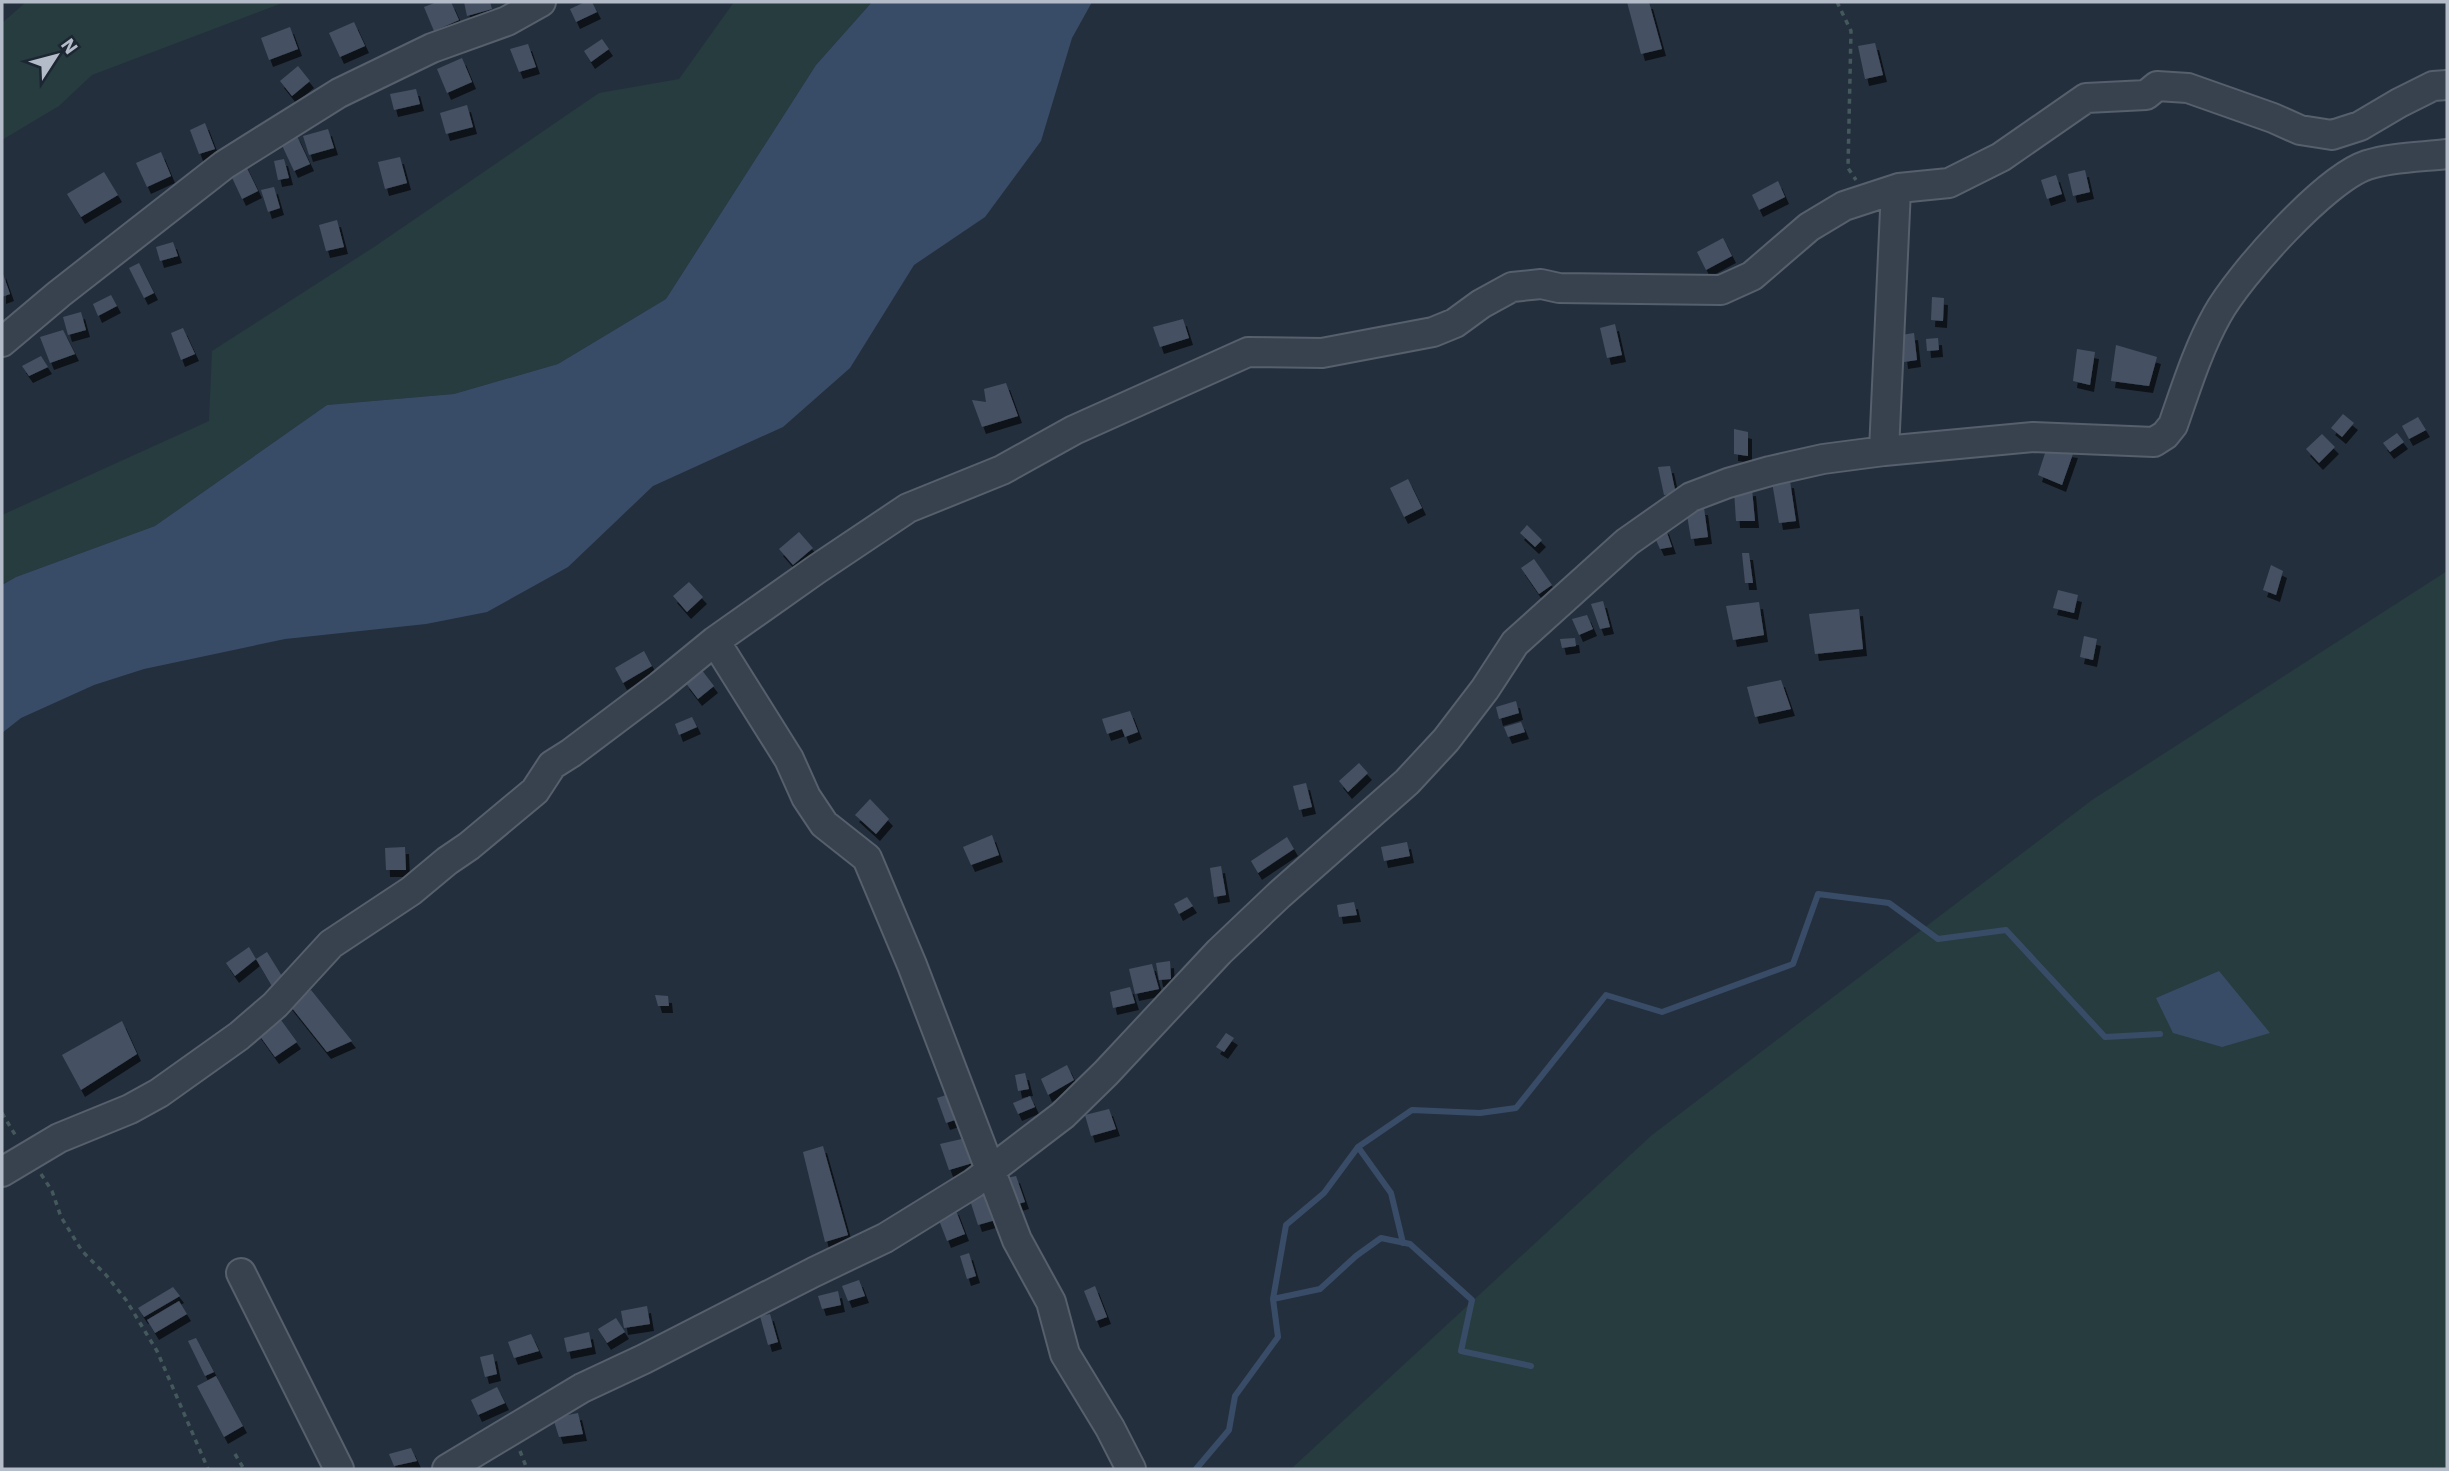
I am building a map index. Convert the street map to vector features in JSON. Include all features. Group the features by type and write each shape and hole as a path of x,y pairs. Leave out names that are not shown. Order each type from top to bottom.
{"street":[{"path":"2,342 224,165 339,93 432,48 507,21 541,2"},
{"path":"2,1172 59,1138 130,1109 159,1093 239,1035 268,1011 331,943 411,891 469,846 535,791 552,765 660,686 715,641 908,508 1002,470 1074,430 1248,352 1322,353 1433,332 1455,323 1481,304 1512,287 1541,284 1559,288 1721,290 1752,276 1809,227 1844,206 1883,193 1949,183 2001,157 2086,98 2146,95 2157,86 2188,88 2300,130 2332,135 2360,126 2433,86 2447,85"},
{"path":"447,1469 582,1388 885,1238 989,1170 1063,1115 1219,952 1407,782 1446,740 1485,690 1515,643 1627,542 1691,497 1728,483 1823,459 1884,451 2033,436 2154,442 2165,435 2173,425 2204,340 2218,312 2277,237 2346,174 2369,164 2447,154"},
{"path":"1883,193 1884,451"},
{"path":"715,641 789,759 806,797 824,824 867,858 912,965 1017,1240 1051,1302 1065,1354 1110,1428 1131,1469"},
{"path":"241,1273 339,1469"}],"path":[{"path":"1837,2 1851,32 1848,168 1883,193"},
{"path":"29,1156 52,1191 61,1217 82,1251 126,1300 157,1351 208,1469"},
{"path":"234,1454 244,1469"}],"green space":[{"path":"26,2 285,2 92,75 59,106 2,140 2,23"},
{"path":"734,2 872,2 816,65 666,299 558,364 454,394 327,405 155,526 16,577 2,585 2,515 209,421 212,351 374,247 599,93 679,79"},
{"path":"2447,571 2447,1469 1291,1469 1652,1135 2092,800"}],"water":[{"path":"872,2 1092,2 1072,38 1041,141 985,217 914,265 850,368 783,427 653,486 568,567 487,612 426,624 285,639 144,669 94,685 21,718 2,733 2,585 16,577 155,526 327,405 454,394 558,364 666,299 816,65"},
{"path":"2219,971 2270,1033 2222,1047 2173,1033 2156,998"}],"building":[{"path":"437,2 451,2 459,20 434,31 424,7"},
{"path":"464,2 490,2 492,9 467,16"},
{"path":"585,2 592,2 597,12 576,22 570,9"},
{"path":"1627,2 1649,2 1662,49 1641,54"},
{"path":"354,22 365,46 340,57 329,33"},
{"path":"290,27 298,49 269,60 261,38"},
{"path":"602,39 609,49 591,62 584,51"},
{"path":"1875,43 1883,75 1865,79 1858,46"},
{"path":"528,44 536,67 519,72 510,49"},
{"path":"462,58 472,82 447,93 437,69"},
{"path":"298,66 310,81 292,96 280,81"},
{"path":"416,89 420,104 394,110 390,94"},
{"path":"467,105 473,127 446,134 440,113"},
{"path":"205,123 215,149 199,154 190,130"},
{"path":"328,129 334,148 309,155 303,136"},
{"path":"296,134 310,164 294,171 280,141"},
{"path":"161,152 171,176 147,187 136,163"},
{"path":"400,157 407,183 385,189 378,162"},
{"path":"284,159 289,178 278,180 274,161"},
{"path":"244,162 258,191 242,199 228,169"},
{"path":"2085,170 2090,192 2073,196 2068,174"},
{"path":"104,172 118,195 81,217 67,194"},
{"path":"2056,175 2062,194 2047,199 2041,180"},
{"path":"1778,181 1785,197 1759,210 1752,195"},
{"path":"274,187 280,208 268,212 261,190"},
{"path":"337,220 344,247 326,251 319,225"},
{"path":"1723,238 1732,256 1706,270 1697,252"},
{"path":"173,242 178,256 160,261 156,247"},
{"path":"139,263 154,293 144,298 129,268"},
{"path":"2,271 10,294 2,297"},
{"path":"111,295 117,306 98,316 93,304"},
{"path":"1932,297 1944,298 1943,321 1931,320"},
{"path":"81,312 86,330 68,335 63,317"},
{"path":"1183,319 1189,338 1160,347 1153,327"},
{"path":"1615,324 1622,355 1607,358 1600,328"},
{"path":"183,328 195,354 181,360 171,333"},
{"path":"63,330 75,354 50,363 40,337"},
{"path":"1914,333 1917,360 1904,362 1901,335"},
{"path":"1938,338 1939,350 1927,351 1926,339"},
{"path":"2116,345 2157,357 2149,386 2111,381"},
{"path":"2077,349 2095,352 2090,385 2073,381"},
{"path":"41,356 48,367 29,376 22,366"},
{"path":"1006,383 1018,416 982,427 972,400 986,402 984,389"},
{"path":"2343,414 2354,423 2342,437 2331,428"},
{"path":"2418,417 2426,430 2409,439 2402,426"},
{"path":"1734,429 1748,432 1748,456 1734,454"},
{"path":"2397,433 2404,442 2390,452 2383,443"},
{"path":"2322,434 2335,447 2319,463 2306,449"},
{"path":"2047,447 2074,451 2062,485 2038,475"},
{"path":"1670,466 1676,494 1664,495 1658,467"},
{"path":"1408,479 1422,508 1404,517 1390,488"},
{"path":"1790,481 1796,521 1779,523 1772,482"},
{"path":"1752,489 1755,521 1736,521 1734,490"},
{"path":"1704,508 1708,537 1691,539 1686,509"},
{"path":"1527,525 1542,540 1535,547 1520,533"},
{"path":"1665,527 1672,547 1660,549 1652,531"},
{"path":"799,532 813,548 793,565 779,549"},
{"path":"1742,553 1749,553 1753,583 1745,583"},
{"path":"1534,559 1552,585 1539,594 1521,568"},
{"path":"2271,565 2283,571 2276,595 2263,590"},
{"path":"689,582 703,597 687,612 673,596"},
{"path":"2058,590 2078,595 2074,613 2053,608"},
{"path":"1603,601 1610,627 1600,629 1591,604"},
{"path":"1759,602 1764,635 1733,640 1726,606"},
{"path":"1859,609 1863,649 1815,654 1809,614"},
{"path":"1587,615 1593,629 1579,635 1572,619"},
{"path":"2084,636 2097,639 2093,660 2080,657"},
{"path":"1575,638 1576,646 1562,648 1560,639"},
{"path":"644,651 652,666 623,683 615,668"},
{"path":"701,669 714,686 698,699 685,682"},
{"path":"1781,680 1791,709 1755,717 1747,687"},
{"path":"1516,701 1519,713 1499,719 1496,707"},
{"path":"1130,711 1138,732 1125,737 1122,729 1107,734 1102,719"},
{"path":"692,717 697,727 679,735 675,724"},
{"path":"1521,722 1525,732 1508,737 1504,727"},
{"path":"1359,763 1368,773 1348,792 1339,781"},
{"path":"1306,783 1312,807 1299,810 1293,786"},
{"path":"870,799 889,819 876,834 855,815"},
{"path":"992,835 999,855 971,865 963,847"},
{"path":"1287,837 1294,849 1258,873 1251,861"},
{"path":"1407,842 1410,856 1384,861 1381,847"},
{"path":"405,847 406,870 386,870 385,848"},
{"path":"1221,866 1226,895 1214,897 1210,868"},
{"path":"1187,897 1193,906 1179,914 1174,904"},
{"path":"1354,902 1357,915 1339,917 1337,905"},
{"path":"249,947 256,959 235,976 226,963"},
{"path":"267,952 285,981 273,988 256,959"},
{"path":"1170,961 1171,979 1159,980 1156,963"},
{"path":"1152,964 1159,989 1135,994 1129,969"},
{"path":"1130,987 1135,1003 1113,1008 1110,992"},
{"path":"311,990 352,1041 327,1052 288,1003"},
{"path":"655,995 668,996 669,1006 658,1006"},
{"path":"278,1016 297,1042 275,1057 257,1032"},
{"path":"122,1021 137,1054 81,1090 62,1055"},
{"path":"1226,1033 1234,1038 1224,1052 1216,1047"},
{"path":"1067,1065 1074,1080 1048,1095 1041,1079"},
{"path":"1025,1073 1029,1089 1018,1091 1015,1075"},
{"path":"949,1094 958,1119 946,1123 937,1098"},
{"path":"1030,1096 1035,1107 1018,1114 1013,1103"},
{"path":"1109,1109 1116,1129 1091,1136 1085,1115"},
{"path":"966,1138 976,1162 949,1170 940,1144"},
{"path":"823,1146 848,1235 825,1242 803,1152"},
{"path":"1016,1176 1025,1202 1011,1206 1002,1179"},
{"path":"986,1189 999,1219 978,1225 968,1194"},
{"path":"955,1208 965,1234 947,1241 937,1215"},
{"path":"969,1253 976,1276 967,1279 960,1256"},
{"path":"859,1280 865,1296 848,1301 842,1286"},
{"path":"1095,1286 1107,1317 1096,1321 1084,1291"},
{"path":"173,1287 180,1296 144,1317 138,1308"},
{"path":"838,1291 841,1305 822,1309 818,1296"},
{"path":"179,1301 187,1314 155,1333 147,1320"},
{"path":"647,1306 650,1324 624,1328 621,1311"},
{"path":"770,1314 778,1342 768,1345 760,1316"},
{"path":"616,1318 625,1332 607,1343 598,1329"},
{"path":"589,1332 592,1347 567,1352 564,1338"},
{"path":"531,1334 539,1351 514,1358 508,1342"},
{"path":"196,1338 214,1372 205,1376 188,1341"},
{"path":"493,1354 497,1374 485,1377 480,1357"},
{"path":"216,1376 243,1426 224,1437 197,1386"},
{"path":"497,1387 505,1403 478,1415 471,1400"},
{"path":"578,1413 583,1434 559,1437 553,1418"},
{"path":"411,1448 417,1461 394,1466 389,1454"}],"waterway":[{"path":"1196,1469 1229,1430 1235,1396 1278,1337 1273,1299 1286,1225 1324,1193 1358,1147 1412,1110 1480,1113 1516,1108 1606,995 1662,1012 1793,964 1818,894 1889,903 1938,939 2006,930 2105,1037 2160,1034"},
{"path":"1358,1147 1391,1193 1403,1243"},
{"path":"1273,1299 1320,1289 1356,1256 1381,1238 1410,1244 1472,1300 1461,1351 1531,1366"}]}
